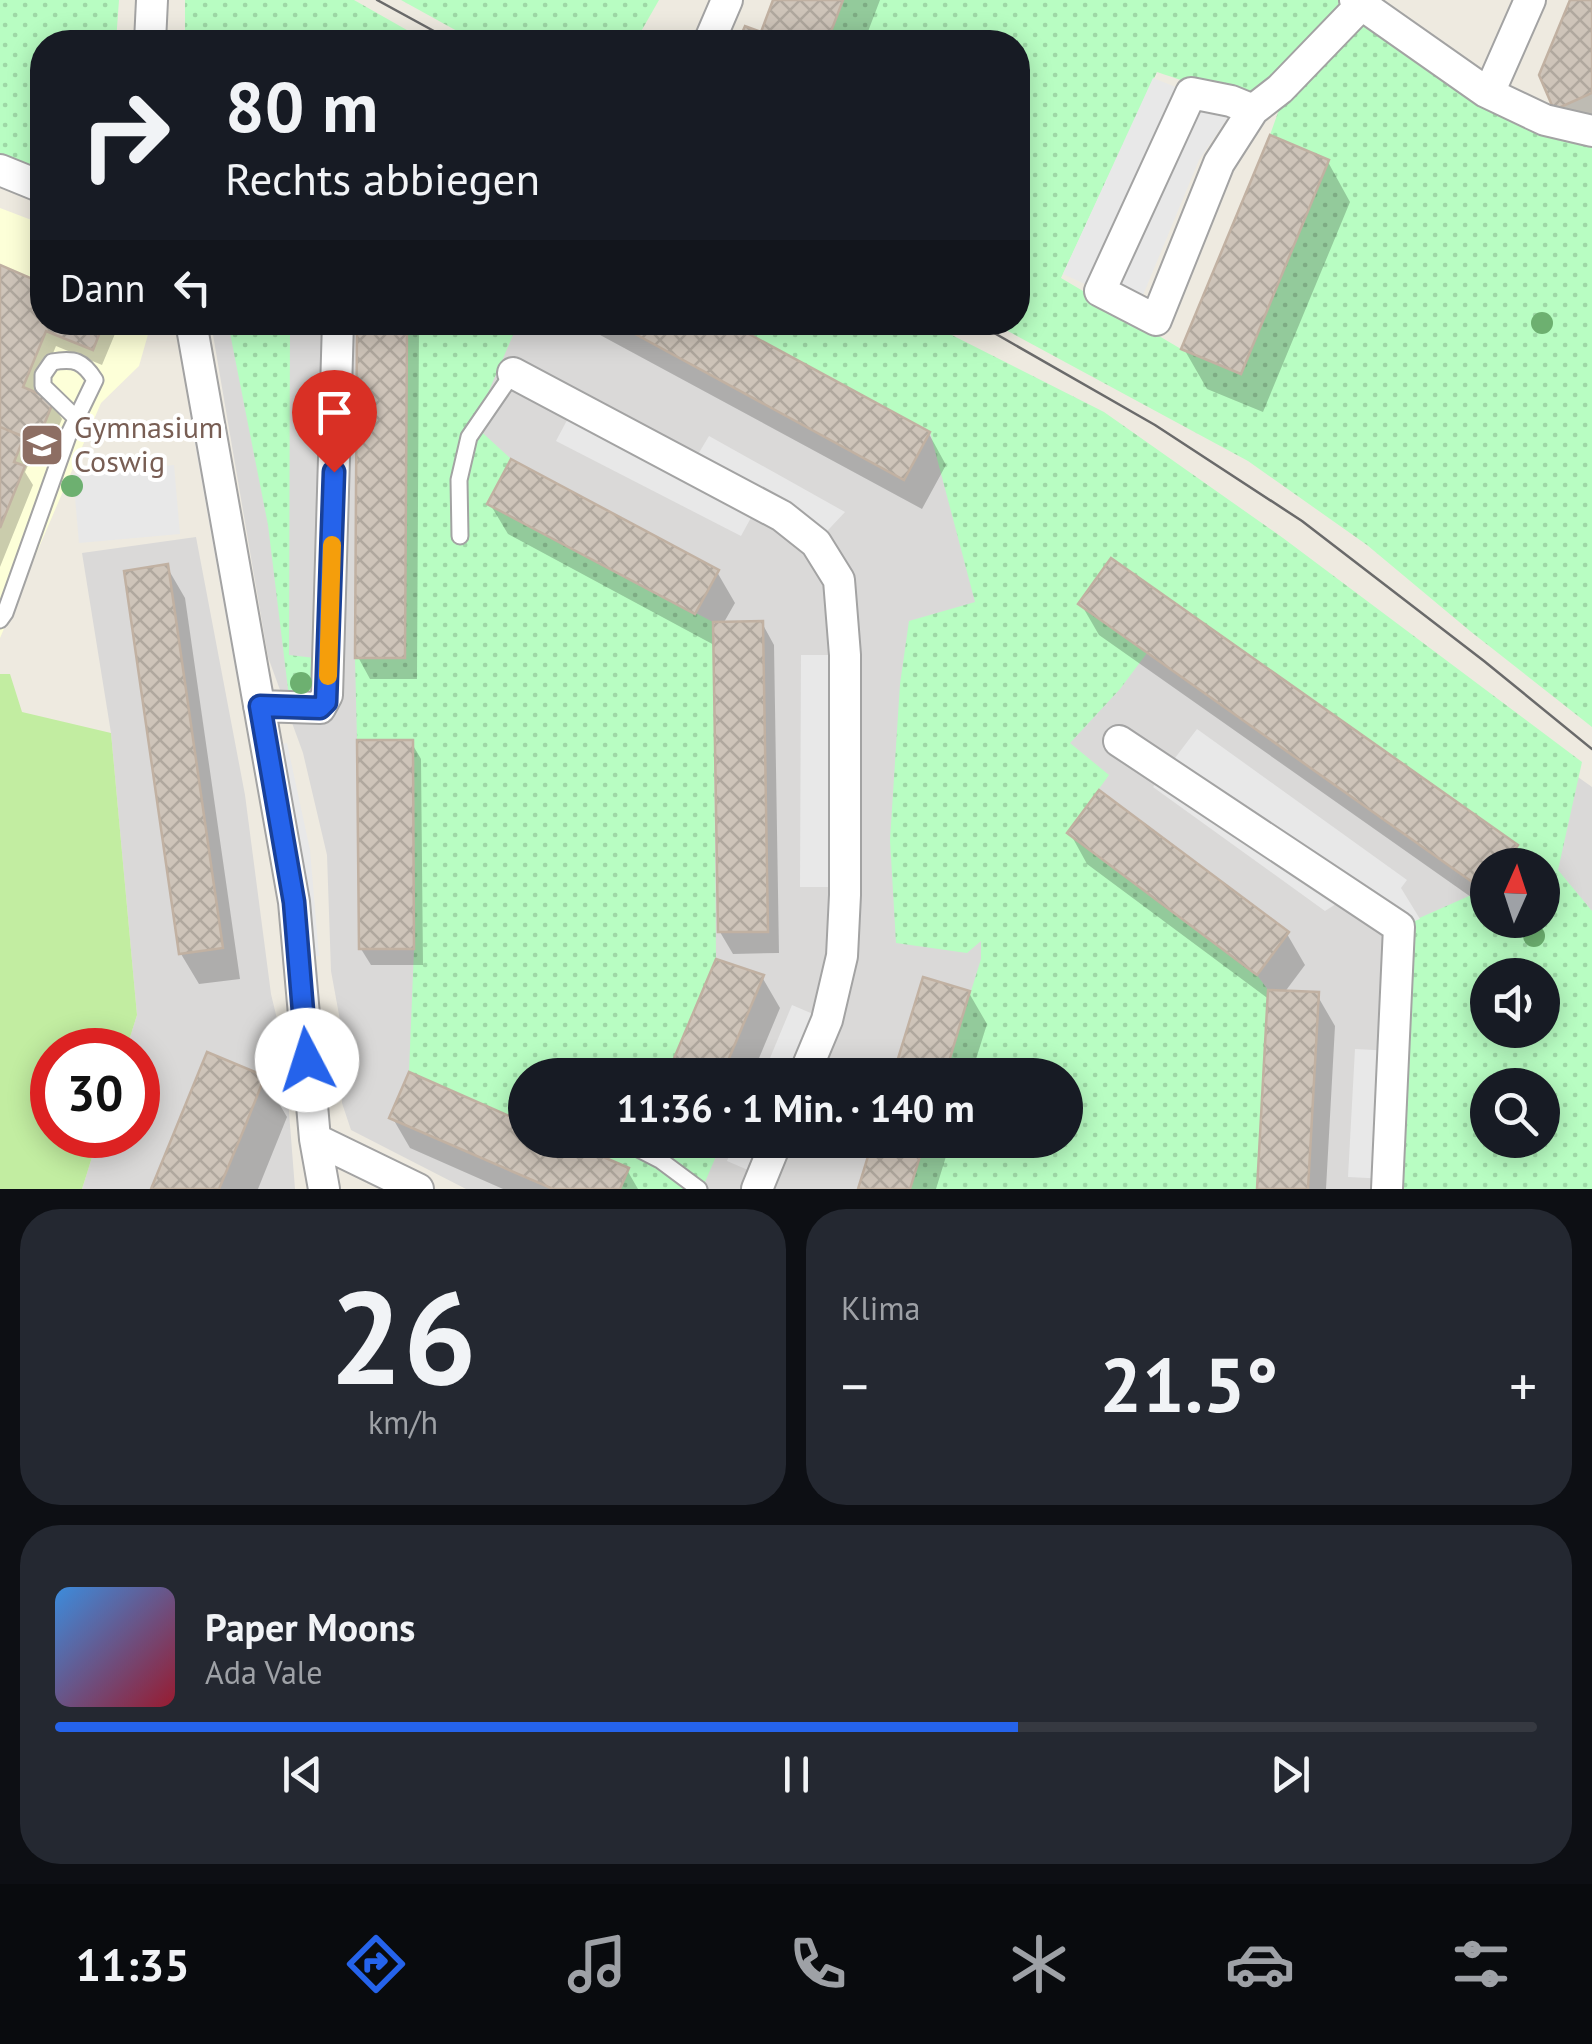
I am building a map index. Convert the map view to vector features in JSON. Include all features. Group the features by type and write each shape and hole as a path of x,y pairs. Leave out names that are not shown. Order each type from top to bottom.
{"street":[{"path":"151,30 152,0"},
{"path":"714,30 727,0"},
{"path":"1489,93 1530,0"},
{"path":"1252,110 1232,101 1190,93 1100,291 1156,320 1219,163 1252,110 1280,88 1359,2 1489,93 1545,120 1592,131"},
{"path":"0,170 30,182"},
{"path":"192,335 294,902 315,1139 324,1189"},
{"path":"260,706 320,708 327,695 338,335"},
{"path":"513,373 782,516 816,543 839,580 845,655 842,956 827,1020 811,1058"},
{"path":"1118,741 1399,927 1387,1189"},
{"path":"315,1139 418,1189"},
{"path":"757,1189 770,1158"}],"lane":[{"path":"460,536 459,480 470,437 513,373"},
{"path":"0,620 77,419"},
{"path":"656,1158 699,1189"}],"shaded area":[{"path":"1153,78 1191,93 1229,116 1199,160 1141,300 1100,291 1063,274"},
{"name":"Gymnasium Coswig","path":"0,208 30,219 30,335 148,335 139,366 101,403 0,638"},
{"path":"213,335 872,335 1227,528 1592,787 1592,1189 466,1189 351,1130 342,1103 344,1042 331,971 327,855 303,753 268,657"},
{"path":"574,407 691,466 709,436 845,512 816,543 759,503 741,536 556,441"},
{"path":"189,410 207,411 255,683 238,684"},
{"path":"174,465 180,534 79,543 73,474"},
{"path":"196,537 245,795 271,994 284,1048 295,1189 82,1189 92,1158 160,1158 160,1028 133,1028 137,1015 111,733 82,553"},
{"path":"801,655 845,655 844,887 800,887"},
{"path":"1197,729 1407,880 1401,888 1420,919 1399,927 1350,895 1325,911 1153,787"},
{"path":"287,743 310,850 319,956 299,958 267,746"},
{"path":"792,1005 827,1020 811,1058 770,1058"},
{"path":"1355,1049 1394,1051 1387,1179 1348,1177"},
{"path":"728,1158 770,1158 762,1176 727,1161"}],"green space":[{"path":"0,0 119,0 117,30 30,30 30,165 0,154"},
{"path":"185,0 354,0 407,30 185,30"},
{"path":"401,0 659,0 642,30 455,30"},
{"path":"843,0 1350,0 1592,135 1592,727 1367,545 1248,461 1015,335 1030,335 1030,30 832,30","holes":["1157,72 1235,92 1287,87 1270,135 1329,160 1241,374 1181,349 1061,278"]},
{"path":"230,335 290,335 289,655 315,658 312,698 289,697 268,525"},
{"path":"407,335 513,335 474,425 511,459 488,504 713,622 716,959 674,1058 508,1058 508,1116 409,1072 414,949 413,740 357,740 355,658 405,657"},
{"path":"749,335 952,335 1104,412 1283,538 1582,762 1560,861 1560,848 1515,848 1517,845 1111,558 1079,604 1147,653 1070,743 1109,775 1067,833 1257,975 1268,990 1257,1189 910,1189 919,1158 1083,1158 1083,1058 950,1058 981,959 981,941 967,953 896,943 890,840 900,684 909,621 975,602 930,432"},
{"path":"0,674 10,674 22,712 111,733 137,1015 133,1028 30,1028 30,1158 92,1158 82,1189 0,1189"},
{"path":"1560,872 1592,911 1592,1189 1387,1189 1399,927 1470,896 1470,938 1560,938"},
{"path":"585,1158 715,1158 702,1189 620,1189"}],"building":[{"path":"773,0 843,0 832,30 762,30"},
{"path":"1570,0 1592,0 1592,93 1554,110 1539,75"},
{"path":"1270,135 1329,160 1241,374 1181,349"},
{"name":"Gymnasium Coswig","path":"0,265 30,278 30,335 44,335 23,387 54,400 37,442 0,427"},
{"name":"Gymnasium Coswig","path":"56,335 99,335 93,350"},
{"path":"357,335 407,335 405,658 355,658"},
{"path":"637,335 751,335 930,432 904,480"},
{"path":"0,427 24,437 14,462 25,466 0,528"},
{"path":"511,459 719,570 695,614 487,504"},
{"path":"1111,558 1518,845 1470,848 1470,880 1078,604"},
{"path":"168,564 223,948 179,954 124,571"},
{"path":"763,621 768,932 718,932 713,622"},
{"path":"357,740 413,740 414,949 359,949"},
{"path":"1099,790 1289,932 1257,975 1067,833"},
{"path":"716,959 764,975 729,1058 674,1058"},
{"path":"923,977 970,991 950,1058 898,1058"},
{"path":"1268,990 1319,992 1308,1189 1257,1189"},
{"path":"207,1052 265,1076 244,1129 219,1189 151,1189"},
{"path":"409,1072 508,1116 508,1158 606,1158 629,1168 620,1189 553,1189 389,1118"},
{"path":"867,1158 919,1158 910,1189 858,1189"}],"tram line":[{"path":"377,0 432,30"},
{"path":"998,335 1155,425 1302,521 1592,749"}],"slow traffic":[{"path":"328,676 332,545"}],"place":[{"name":"Gymnasium Coswig","path":"42,445"}],"route":[{"path":"307,1060 294,902 260,706 320,708 326,702 334,472"}]}
